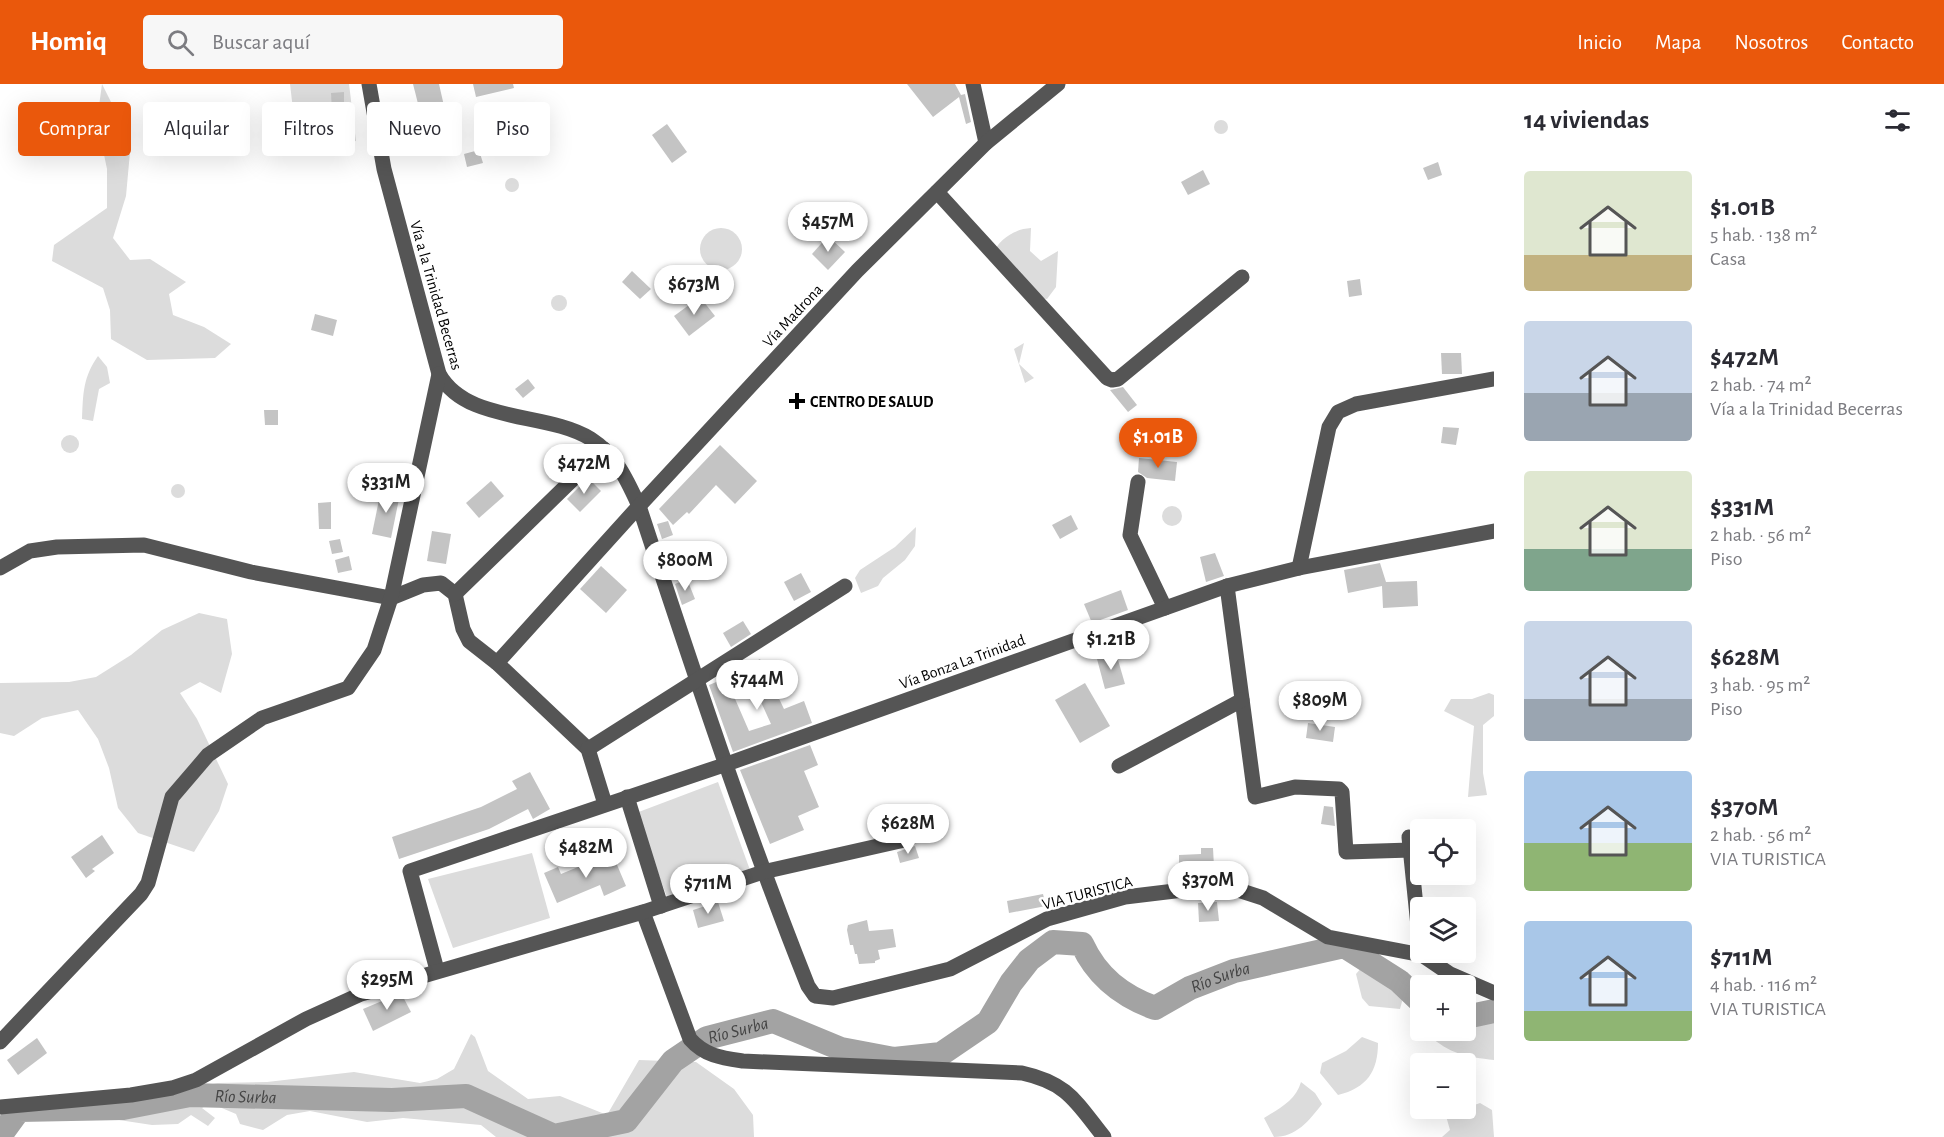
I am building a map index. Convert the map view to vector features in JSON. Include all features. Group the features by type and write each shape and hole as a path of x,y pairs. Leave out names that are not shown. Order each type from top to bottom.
{"street":[{"name":"Vía a la Trinidad Becerras","path":"369,84 384,169 439,374 446,386 469,403 576,432 604,449 625,474 639,506 724,765 763,872"},
{"path":"973,84 986,143"},
{"name":"Vía Madrona","path":"497,663 857,271 986,143 1058,84"},
{"path":"937,192 1112,380 1118,378 1242,277"},
{"path":"0,1042 141,894 148,884 170,802 208,755 262,718 348,688 374,650 391,598 439,374"},
{"path":"1299,568 1329,427 1338,412 1356,404 1494,379"},
{"path":"455,594 604,449"},
{"path":"1138,482 1130,535 1165,608"},
{"name":"Vía Bonza La Trinidad","path":"437,970 410,872 724,765 1227,586 1299,568 1494,531"},
{"path":"0,568 30,551 57,547 144,546 251,572 391,598 433,583 447,586 455,594 465,635 588,749 605,804"},
{"path":"588,749 845,586"},
{"path":"1227,586 1255,797 1294,787 1339,789 1342,792 1346,852 1410,843 1416,897"},
{"path":"1119,766 1242,699"},
{"path":"627,797 661,906"},
{"path":"0,1107 131,1095 172,1088 196,1080 340,1001 437,970 643,912 763,872 909,839"},
{"name":"VIA TURISTICA","path":"763,872 808,986 814,996 823,999 951,969 1047,919 1125,897 1197,887 1232,888 1249,893 1328,937 1410,949"},
{"path":"643,912 695,1044 719,1058 743,1061 1022,1073 1047,1078 1069,1093 1104,1137"},
{"name":"VIA TURISTICA","path":"1436,963 1450,974 1494,993"}],"shaded area":[{"path":"102,84 111,102 100,102"},
{"path":"290,84 349,84 351,102 292,102"},
{"path":"1221,120 1226,122 1228,127 1226,132 1221,134 1216,132 1214,127 1216,122"},
{"path":"104,156 130,156 126,196 113,238 130,260 150,259 186,282 169,294 173,315 204,327 231,344 215,358 147,360 111,339 110,310 103,288 52,261 54,245 107,208 107,169"},
{"path":"509,178 515,178 519,185 515,192 509,192 505,188 505,182"},
{"path":"721,228 736,234 742,249 736,264 721,270 706,264 700,249 706,234"},
{"path":"1031,228 1030,251 1041,261 1058,251 1056,287 1047,299 1032,297 992,255 1008,236 1019,230"},
{"path":"556,295 562,295 567,303 565,309 556,311 551,306 551,300"},
{"path":"1024,343 1019,364 1034,378 1025,383 1014,349"},
{"path":"98,356 107,367 110,383 99,389 93,421 82,419 83,402 89,371"},
{"path":"66,435 74,435 79,440 77,451 66,453 61,448 61,440"},
{"path":"178,484 183,486 185,491 183,496 178,498 173,496 171,491 173,486"},
{"path":"1168,506 1176,506 1182,512 1182,520 1176,526 1168,526 1162,520 1162,512"},
{"path":"916,527 915,546 905,560 883,578 878,586 861,593 855,578 860,570 895,547"},
{"path":"199,613 227,619 232,654 221,693 200,682 180,693 197,719 228,784 219,811 194,852 138,833 118,808 109,768 98,739 78,710 42,718 14,736 0,733 0,683 69,682 96,677 131,655 162,630"},
{"path":"1489,693 1494,695 1494,716 1483,725 1483,773 1487,795 1468,797 1474,726 1444,711 1451,699 1472,699"},
{"path":"718,782 750,870 668,900 636,813"},
{"path":"532,853 550,918 453,948 428,879"},
{"path":"1362,967 1406,987 1400,1009 1369,1006 1362,998 1356,974"},
{"path":"1494,1013 1494,1060 1476,1058 1476,1053 1459,1053 1436,1041 1476,1041 1476,1025"},
{"path":"471,1034 475,1037 488,1071 528,1099 560,1096 607,1115 639,1060 696,1062 734,1089 753,1115 754,1137 496,1137 481,1125 403,1118 367,1122 310,1111 287,1115 263,1130 240,1124 236,1114 210,1103 202,1108 215,1118 208,1126 191,1115 178,1124 152,1125 119,1120 109,1101 152,1096 218,1083 267,1082 354,1072 420,1083 437,1079 454,1069"},
{"path":"1362,1037 1378,1043 1373,1070 1369,1077 1356,1088 1338,1095 1320,1073 1322,1063 1346,1051"},
{"path":"1301,1082 1315,1093 1322,1104 1307,1122 1295,1131 1274,1137 1264,1118 1291,1099"},
{"path":"1480,1103 1492,1110 1494,1137 1442,1137 1450,1130 1447,1119 1476,1119 1476,1104"}],"building":[{"path":"413,84 439,84 443,102 418,102"},
{"path":"473,84 513,84 514,88 476,97"},
{"path":"907,84 955,84 961,95 965,94 971,122 966,124 959,97 933,117"},
{"path":"344,92 344,102 331,102 331,93"},
{"path":"667,124 687,152 672,163 652,135"},
{"path":"474,151 474,156 481,156 483,163 467,167 464,154"},
{"path":"1438,162 1442,175 1428,180 1423,168"},
{"path":"1203,170 1210,184 1188,195 1181,182"},
{"path":"828,236 845,252 828,270 812,254"},
{"path":"632,271 651,289 640,299 622,282"},
{"path":"1360,279 1362,295 1349,297 1347,281"},
{"path":"700,297 715,316 689,336 674,316"},
{"path":"315,314 337,320 333,336 311,330"},
{"path":"1441,353 1461,353 1462,374 1442,374"},
{"path":"528,379 535,388 523,398 515,389"},
{"path":"1123,387 1137,405 1128,412 1110,390"},
{"path":"264,410 278,410 278,425 265,425"},
{"path":"1443,427 1459,428 1456,445 1441,443"},
{"path":"720,445 757,481 735,504 716,485 689,514 687,512 673,525 659,509"},
{"path":"1139,458 1177,462 1175,481 1147,478 1138,472"},
{"path":"588,478 601,491 580,512 567,499"},
{"path":"491,481 504,496 479,518 466,503"},
{"path":"381,490 400,494 391,538 372,534"},
{"path":"331,502 331,529 319,529 318,503"},
{"path":"1071,515 1078,529 1060,539 1052,525"},
{"path":"668,521 673,535 662,539 657,524"},
{"path":"432,531 451,534 446,564 427,561"},
{"path":"340,539 343,552 332,554 329,541"},
{"path":"671,543 676,556 667,559 662,545"},
{"path":"1215,553 1224,576 1206,582 1200,557"},
{"path":"349,556 352,570 338,573 335,560"},
{"path":"1380,563 1386,582 1417,581 1418,606 1383,608 1382,586 1348,593 1344,570"},
{"path":"601,566 627,590 606,613 580,589"},
{"path":"801,573 811,592 794,601 784,582"},
{"path":"687,579 695,599 682,605 675,584"},
{"path":"1121,590 1128,610 1092,623 1084,604"},
{"path":"743,621 751,634 731,647 723,633"},
{"path":"1116,653 1125,684 1105,689 1097,659"},
{"path":"760,659 784,709 804,701 812,723 733,752 709,685 726,678 749,731 771,724 745,667"},
{"path":"1085,683 1110,726 1080,743 1055,700"},
{"path":"1308,723 1335,727 1333,742 1306,738"},
{"path":"810,745 818,765 804,771 819,807 798,816 804,830 770,844 740,770"},
{"path":"530,772 550,809 533,819 528,809 489,829 399,859 392,837 481,807 517,789 512,781"},
{"path":"1324,806 1333,807 1335,826 1321,824"},
{"path":"102,835 114,853 92,869 95,871 86,878 71,857"},
{"path":"915,846 919,858 900,863 897,852"},
{"path":"1201,848 1213,848 1214,867 1191,868 1191,874 1179,874 1179,855 1201,854"},
{"path":"612,853 626,886 604,896 600,885 557,903 544,873 558,867 561,874"},
{"path":"1043,894 1046,906 1009,913 1007,901"},
{"path":"718,902 724,921 698,928 693,910"},
{"path":"1217,902 1219,921 1199,922 1198,903"},
{"path":"867,920 869,931 893,929 896,947 878,950 880,959 875,963 859,964 853,945 850,945 847,930 848,925"},
{"path":"401,993 411,1012 373,1031 363,1009"},
{"path":"37,1038 47,1053 18,1075 7,1060"}],"waterway":[{"name":"Río Surba","path":"0,1136 19,1110 123,1108 190,1095 392,1100 466,1096 554,1136 626,1121 673,1061 707,1038 773,1021 841,1049 894,1059 941,1054 988,1022 1011,983 1029,960 1053,942 1082,944 1095,966 1112,984 1132,998 1155,1008 1190,988 1234,971 1344,946 1399,981 1410,991"},
{"name":"Río Surba","path":"1476,1015 1494,1011"}],"place":[{"name":"CENTRO DE SALUD","path":"797,401"}]}
